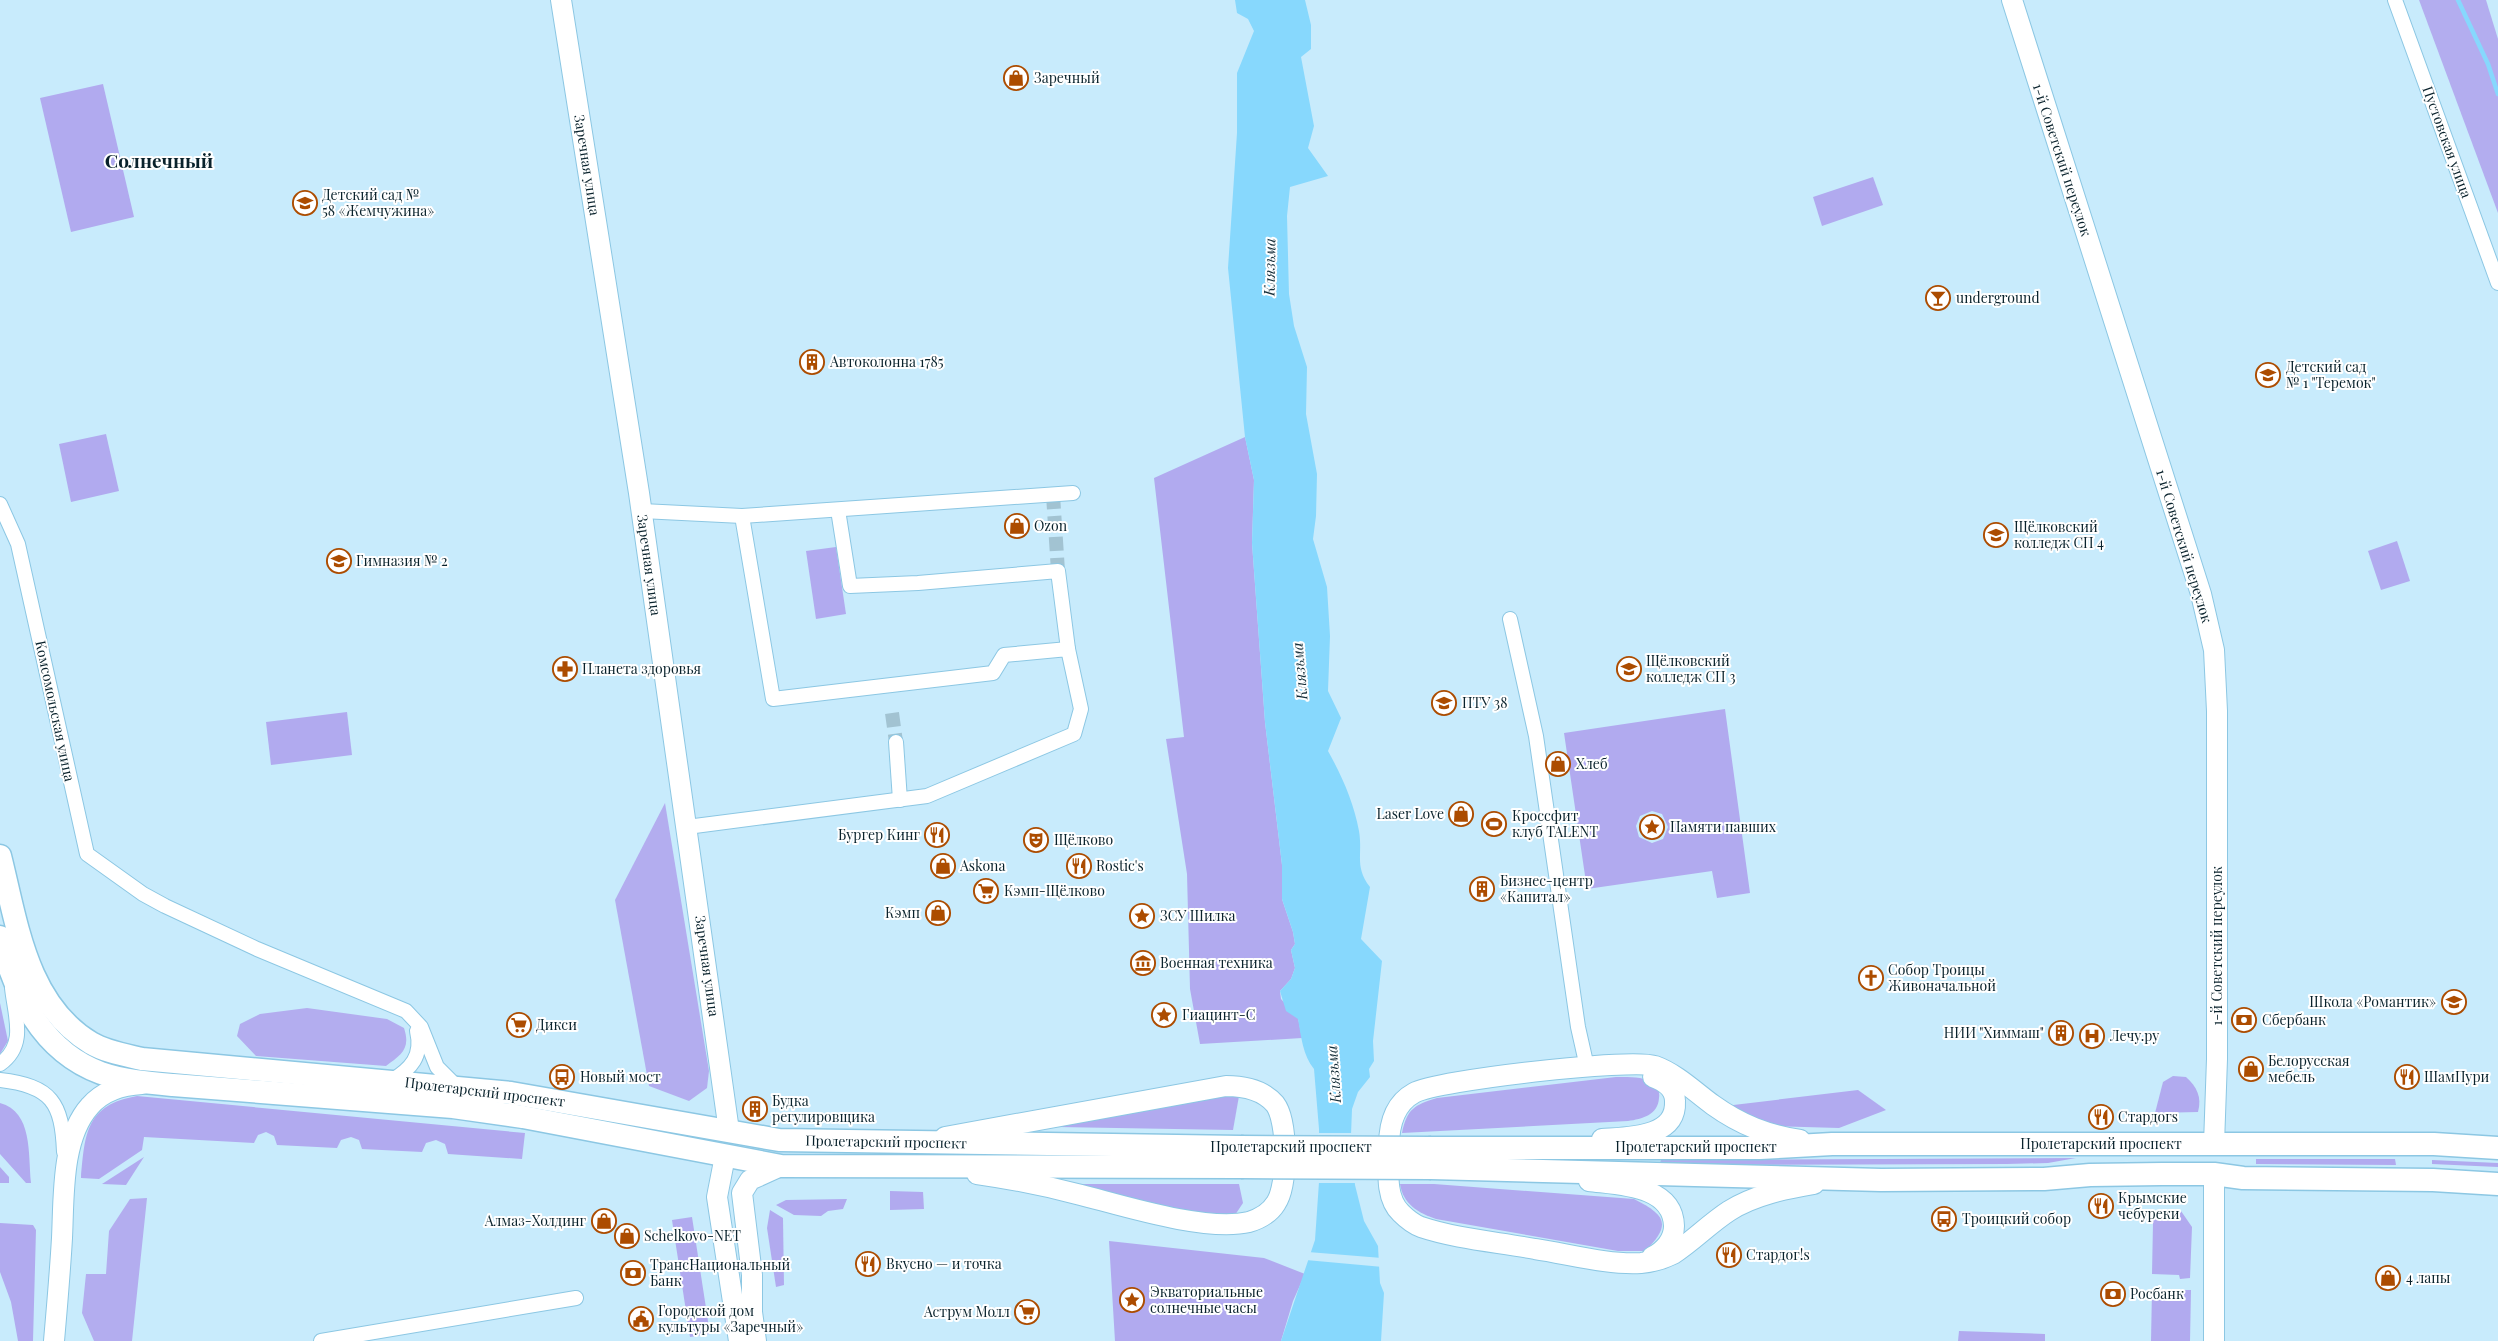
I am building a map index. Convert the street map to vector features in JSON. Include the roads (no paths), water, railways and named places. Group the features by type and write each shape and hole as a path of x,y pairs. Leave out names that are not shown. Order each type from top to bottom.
{"main road":[{"name":"Заречная улица","path":"561,0 614,322 729,1132"},
{"name":"1-й Советский переулок","path":"2012,0 2201,594 2214,650 2217,711 2217,1059 2214,1144"},
{"name":"Пролетарский проспект","path":"0,856 28,962 44,998 66,1024 92,1044 116,1053 142,1059 457,1087 560,1100 779,1140 1241,1157"},
{"name":"Пролетарский проспект","path":"0,937 10,975 32,1018 65,1051 100,1073 154,1084 452,1107 524,1117 781,1166 919,1166 1241,1157 1469,1158 1832,1144 2434,1144 2498,1148"},
{"path":"1832,1144 1776,1137 1753,1129 1715,1106 1671,1073 1656,1066 1641,1063 1586,1067 1462,1081 1433,1086 1414,1093 1403,1102 1391,1122 1389,1183 1391,1195 1399,1212 1410,1222 1435,1231 1595,1259 1641,1263 1664,1259 1673,1254 1730,1211 1750,1201 1773,1192 1835,1179"},
{"path":"1469,1158 1627,1137 1658,1130 1671,1119 1675,1109 1673,1091 1659,1080 1610,1065"},
{"path":"54,1341 65,1176 74,1138 90,1106 108,1092 120,1087 154,1084"},
{"path":"916,1144 958,1134 1226,1086 1247,1088 1267,1096 1279,1110 1284,1128 1282,1182 1279,1197 1269,1211 1248,1222 1228,1224 1189,1220 1021,1181 919,1166"},
{"path":"729,1132 717,1197 739,1341"},
{"path":"2214,1144 2214,1341"},
{"path":"2433,1180 2425,1174 2420,1162 2424,1151 2434,1144"},
{"name":"Пролетарский проспект","path":"1469,1158 1835,1179 2034,1179 2090,1175 2214,1174 2243,1178 2433,1180 2498,1184"},
{"path":"1469,1158 1628,1186 1652,1194 1667,1204 1670,1209 1674,1231 1671,1240 1659,1253 1641,1263"},
{"path":"756,1341 752,1312 752,1276 742,1193 750,1180 781,1166"}],"street":[{"name":"Пустовская улица","path":"2395,0 2498,283"},
{"path":"642,511 742,516 1073,493"},
{"name":"Комсомольская улица","path":"0,504 18,544 87,854 144,894 257,949 406,1011"},
{"path":"687,826 927,796 1074,734 1081,709 1068,649 1058,571 918,583 850,586 838,510"},
{"path":"742,516 772,699 993,673 1004,655 1068,649"},
{"path":"1510,618 1536,736 1578,1026 1586,1067"},
{"path":"896,742 900,800"},
{"path":"0,1064 14,1052 17,1040 10,975"},
{"path":"391,1081 409,1068 418,1054 417,1028 406,1011"},
{"path":"406,1011 421,1027 437,1067 457,1087"},
{"path":"0,1080 18,1082 40,1092 58,1107 61,1118 65,1176"},
{"path":"321,1341 576,1298"}],"water":[{"name":"Клязьма","path":"1235,0 1305,0 1311,25 1311,49 1301,57 1314,126 1308,148 1328,176 1290,187 1287,216 1289,294 1294,326 1307,367 1306,414 1317,474 1316,516 1313,539 1327,587 1330,636 1328,691 1341,718 1328,751 1351,800 1359,831 1362,873 1370,887 1361,939 1382,961 1373,1041 1374,1061 1369,1069 1370,1077 1358,1092 1352,1109 1351,1135 1355,1185 1364,1221 1378,1246 1380,1283 1384,1293 1381,1341 1281,1341 1315,1240 1319,1182 1319,1129 1314,1069 1305,1052 1298,1019 1286,1011 1280,991 1291,979 1295,968 1291,950 1295,944 1282,899 1282,865 1265,722 1252,543 1254,480 1245,437 1228,268 1237,133 1237,73 1254,31 1248,19 1237,13"}],"waterway":[{"path":"2458,0 2488,64 2498,94"}],"tunnel":[{"path":"1053,495 1058,571"},
{"path":"892,713 896,742"}],"place":[{"name":"Заречный","path":"1016,78"},
{"name":"Детский сад № 58 «Жемчужина»","path":"305,203"},
{"name":"underground","path":"1938,298"},
{"name":"Автоколонна 1785","path":"812,362"},
{"name":"Детский сад № 1 \"Теремок\"","path":"2268,375"},
{"name":"Ozon","path":"1017,526"},
{"name":"Щёлковский колледж СП 4","path":"1996,535"},
{"name":"Гимназия № 2","path":"339,561"},
{"name":"Планета здоровья","path":"565,669"},
{"name":"Щёлковский колледж СП 3","path":"1629,669"},
{"name":"ПТУ 38","path":"1444,703"},
{"name":"Хлеб","path":"1558,764"},
{"name":"Laser Love","path":"1461,814"},
{"name":"Кроссфит клуб TALENT","path":"1494,824"},
{"name":"Памяти павших","path":"1652,827"},
{"name":"Бургер Кинг","path":"937,835"},
{"name":"Щёлково","path":"1036,840"},
{"name":"Askona","path":"943,866"},
{"name":"Rostic's","path":"1079,866"},
{"name":"Бизнес-центр «Капитал»","path":"1482,889"},
{"name":"Кэмп-Щёлково","path":"986,891"},
{"name":"Кэмп","path":"938,913"},
{"name":"ЗСУ Шилка","path":"1142,916"},
{"name":"Военная техника","path":"1143,963"},
{"name":"Собор Троицы Живоначальной","path":"1871,978"},
{"name":"Школа «Романтик»","path":"2454,1002"},
{"name":"Гиацинт-С","path":"1164,1015"},
{"name":"Сбербанк","path":"2244,1020"},
{"name":"Дикси","path":"519,1025"},
{"name":"НИИ \"Химмаш\"","path":"2061,1033"},
{"name":"Лечу.ру","path":"2092,1036"},
{"name":"Белорусская мебель","path":"2251,1069"},
{"name":"Новый мост","path":"562,1077"},
{"name":"ШамПури","path":"2407,1077"},
{"name":"Будка регулировщика","path":"755,1109"},
{"name":"Стардогs","path":"2101,1117"},
{"name":"Крымские чебуреки","path":"2101,1206"},
{"name":"Троицкий собор","path":"1944,1219"},
{"name":"Алмаз-Холдинг","path":"604,1221"},
{"name":"Schelkovo-NET","path":"627,1236"},
{"name":"Стардог!s","path":"1729,1255"},
{"name":"Вкусно — и точка","path":"868,1264"},
{"name":"ТрансНациональный Банк","path":"633,1273"},
{"name":"4 лапы","path":"2388,1278"},
{"name":"Росбанк","path":"2113,1294"},
{"name":"Экваториальные солнечные часы","path":"1132,1300"},
{"name":"Аструм Молл","path":"1027,1312"},
{"name":"Городской дом культуры «Заречный»","path":"641,1319"}],"district":[{"name":"Солнечный","path":"159,161"}]}
